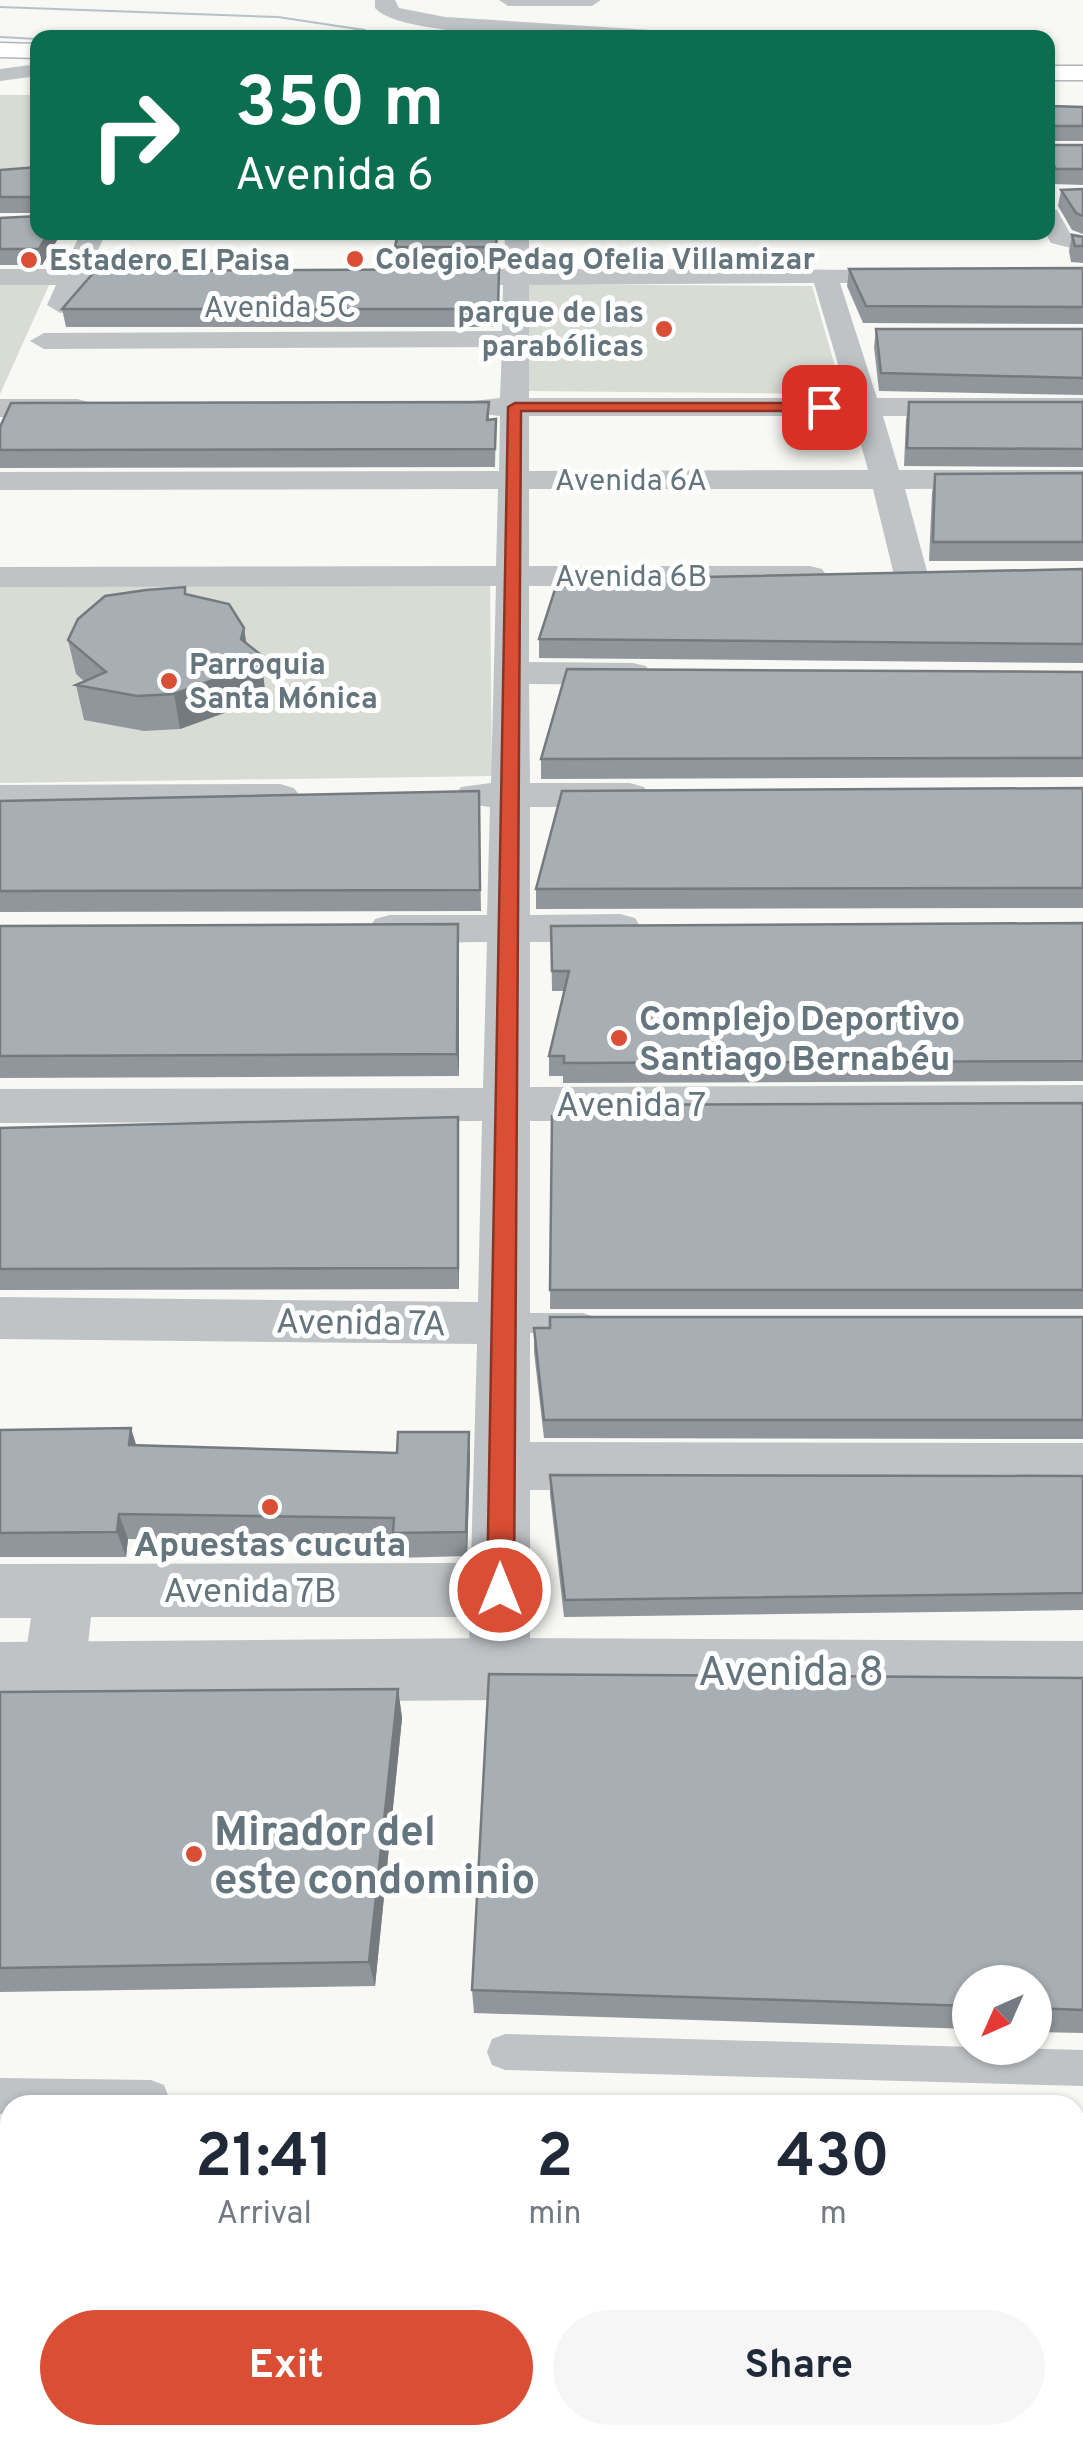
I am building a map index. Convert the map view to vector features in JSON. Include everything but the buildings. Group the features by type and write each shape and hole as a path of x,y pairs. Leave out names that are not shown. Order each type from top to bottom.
{"main road":[{"path":"0,50 30,51"},
{"path":"0,65 30,67"},
{"path":"1055,68 1083,70"}],"street":[{"path":"384,0 385,8 392,13 445,23 548,30"},
{"path":"508,0 592,0"},
{"path":"0,75 30,69"},
{"path":"0,92 30,92"},
{"path":"1055,228 1060,238 1083,242"},
{"path":"0,437 7,408 90,240"},
{"path":"65,1590 27,1673 499,1669 517,240"},
{"path":"1033,240 1044,260"},
{"path":"458,277 938,275"},
{"path":"825,276 862,407 889,480 911,576"},
{"path":"0,277 189,277"},
{"path":"843,335 880,335"},
{"name":"Avenida 5C","path":"44,340 516,339"},
{"path":"457,407 1083,407"},
{"path":"7,408 110,408"},
{"name":"Avenida 6A","path":"0,481 1083,479"},
{"name":"Avenida 6B","path":"0,577 949,576"},
{"path":"512,673 669,674"},
{"path":"432,796 668,795"},
{"path":"0,797 314,796"},
{"path":"352,929 667,927"},
{"name":"Avenida 7","path":"0,1106 1083,1102"},
{"name":"Avenida 7A","path":"0,1318 504,1323"},
{"path":"501,1466 1083,1466"},
{"name":"Avenida 7B","path":"0,1591 500,1590"},
{"name":"Avenida 8","path":"499,1669 1083,1672"}],"lane":[{"name":"Avenida 7A","path":"504,1323 604,1323"},
{"path":"505,2052 1083,2068"}],"shaded area":[{"path":"0,95 30,95 30,171 0,171"},
{"path":"0,283 50,283 0,394"},
{"path":"528,284 812,286 843,394 526,391"},
{"path":"0,579 490,581 492,776 0,783"}],"waterway":[{"path":"0,7 278,17 365,30"},
{"path":"0,37 30,39"}],"place":[{"name":"Colegio Pedag Ofelia Villamizar","path":"355,259"},
{"name":"Estadero El Paisa","path":"29,260"},
{"name":"parque de las parabólicas","path":"664,329"},
{"name":"Parroquia Santa Mónica","path":"169,681"},
{"name":"Complejo Deportivo Santiago Bernabéu","path":"619,1038"},
{"name":"Apuestas cucuta","path":"270,1507"},
{"name":"Mirador del este condominio","path":"194,1854"}],"route":[{"path":"500,1590 515,407 824,407"}]}
